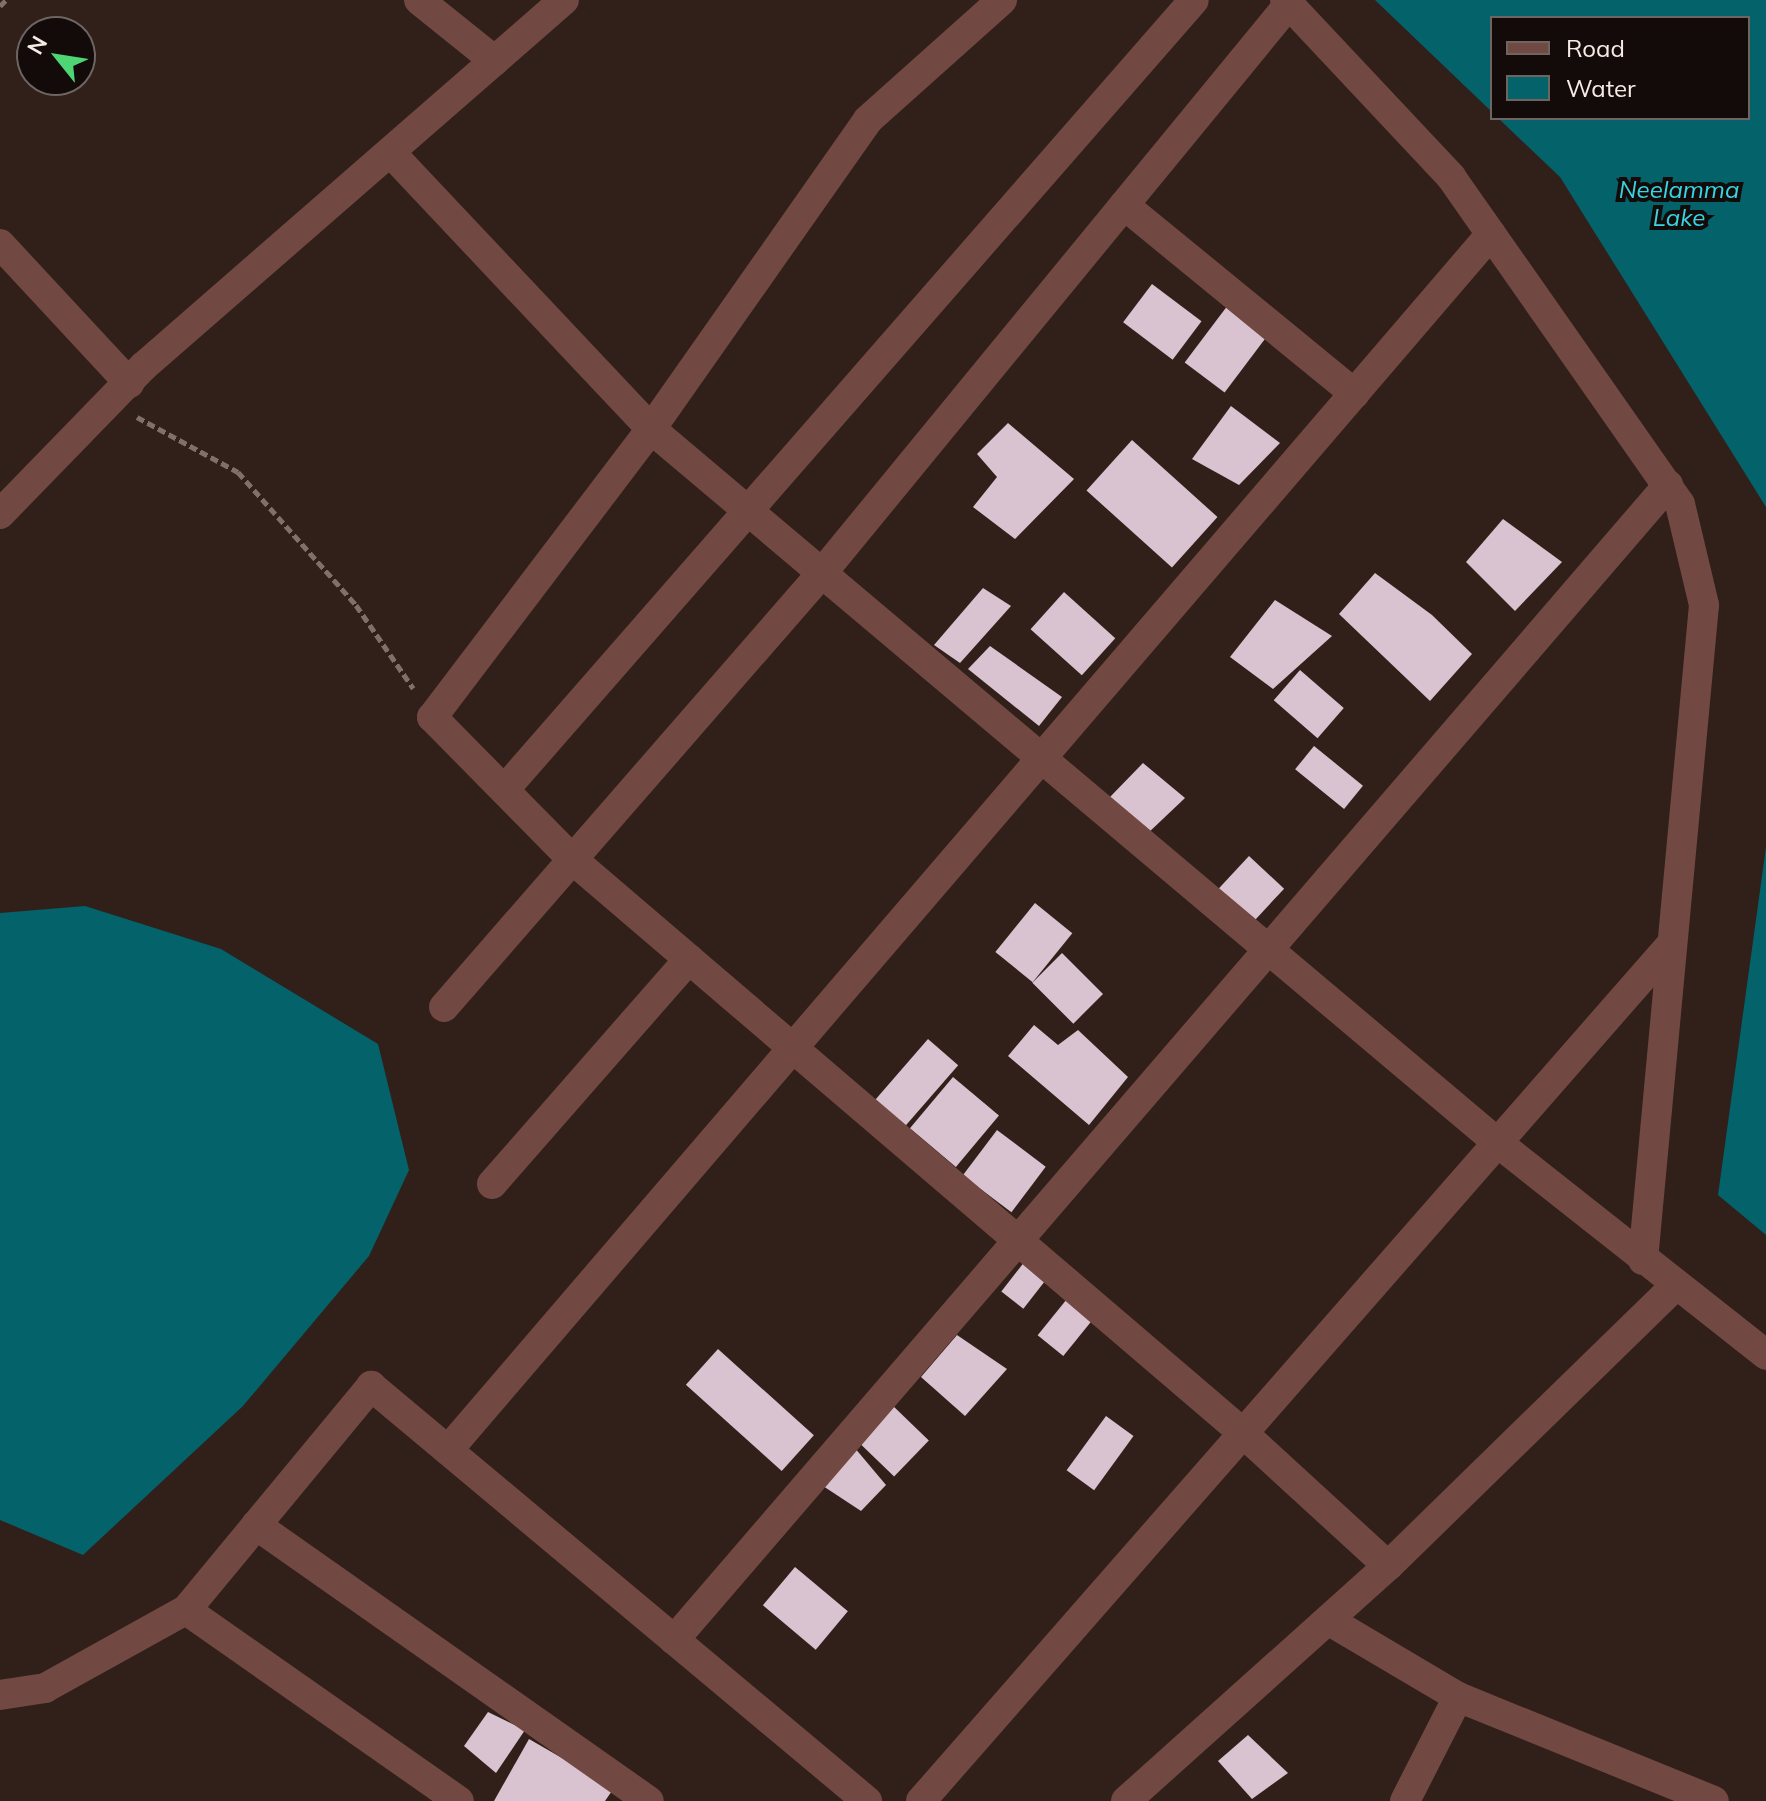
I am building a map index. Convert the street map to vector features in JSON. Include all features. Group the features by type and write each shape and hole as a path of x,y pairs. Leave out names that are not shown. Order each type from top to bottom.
{"street":[{"path":"419,0 495,61"},
{"path":"0,514 120,393 564,0"},
{"path":"1002,0 868,120 651,429 432,717 573,860 1019,1239 1244,1434 1388,1566"},
{"path":"505,789 745,508 1194,0"},
{"path":"444,1007 822,573 1287,2 1451,177 1680,504 1704,605 1669,947 1643,1260"},
{"path":"391,153 651,429 1498,1143 1766,1355"},
{"path":"1124,205 1355,394"},
{"path":"448,1450 1044,760 1491,234"},
{"path":"0,244 120,393"},
{"path":"674,1640 1668,485"},
{"path":"921,1801 1669,947"},
{"path":"492,1184 689,959"},
{"path":"1126,1801 1388,1566 1675,1286"},
{"path":"0,1695 45,1688 186,1610 371,1386 867,1801"},
{"path":"256,1525 649,1801"},
{"path":"186,1610 459,1801"},
{"path":"1328,1620 1458,1697 1714,1801"},
{"path":"1405,1801 1458,1697"}],"path":[{"path":"0,6 6,0"},
{"path":"120,393 238,472 356,605 432,717"}],"water":[{"name":"Neelamma Lake","path":"1375,0 1766,0 1766,507 1560,177 1500,120 1750,120 1750,16 1490,16 1490,110"},
{"path":"1766,847 1766,1235 1718,1195"},
{"path":"85,906 221,949 378,1044 409,1170 369,1256 243,1406 83,1555 0,1520 0,913"}],"building":[{"path":"1152,284 1202,321 1173,360 1123,322"},
{"path":"1228,305 1268,335 1225,393 1185,363"},
{"path":"1231,406 1280,443 1239,485 1192,459"},
{"path":"1008,423 1074,479 1015,539 973,507 997,477 977,454"},
{"path":"1132,440 1217,517 1172,567 1086,491"},
{"path":"1503,519 1562,562 1515,611 1466,562"},
{"path":"1375,573 1432,615 1472,654 1430,701 1339,614"},
{"path":"983,588 1011,606 960,663 934,645"},
{"path":"1064,592 1115,638 1082,675 1031,629"},
{"path":"1275,600 1332,636 1273,689 1230,657"},
{"path":"990,646 1062,697 1039,726 968,669"},
{"path":"1300,670 1344,708 1318,738 1274,700"},
{"path":"1314,746 1363,786 1344,809 1295,769"},
{"path":"1143,763 1185,798 1146,835 1110,797"},
{"path":"1249,856 1284,889 1253,922 1218,889"},
{"path":"1035,903 1072,933 1033,982 995,952"},
{"path":"1062,953 1103,994 1073,1024 1032,983"},
{"path":"1034,1025 1058,1045 1078,1030 1128,1077 1089,1125 1008,1056"},
{"path":"928,1039 958,1065 905,1126 875,1100"},
{"path":"953,1077 999,1116 956,1167 910,1128"},
{"path":"997,1130 1046,1167 1011,1212 963,1176"},
{"path":"1029,1256 1051,1273 1023,1309 1001,1291"},
{"path":"1071,1294 1097,1315 1063,1356 1038,1335"},
{"path":"957,1335 1007,1369 965,1416 921,1377"},
{"path":"718,1349 814,1435 782,1471 686,1385"},
{"path":"890,1403 929,1441 894,1476 855,1439"},
{"path":"1106,1416 1134,1436 1094,1490 1067,1470"},
{"path":"854,1447 886,1485 861,1511 820,1484"},
{"path":"795,1567 848,1611 816,1650 763,1605"},
{"path":"488,1712 525,1730 496,1773 464,1746"},
{"path":"1248,1735 1288,1773 1252,1799 1218,1761"},
{"path":"529,1739 614,1788 605,1801 494,1801"}]}
